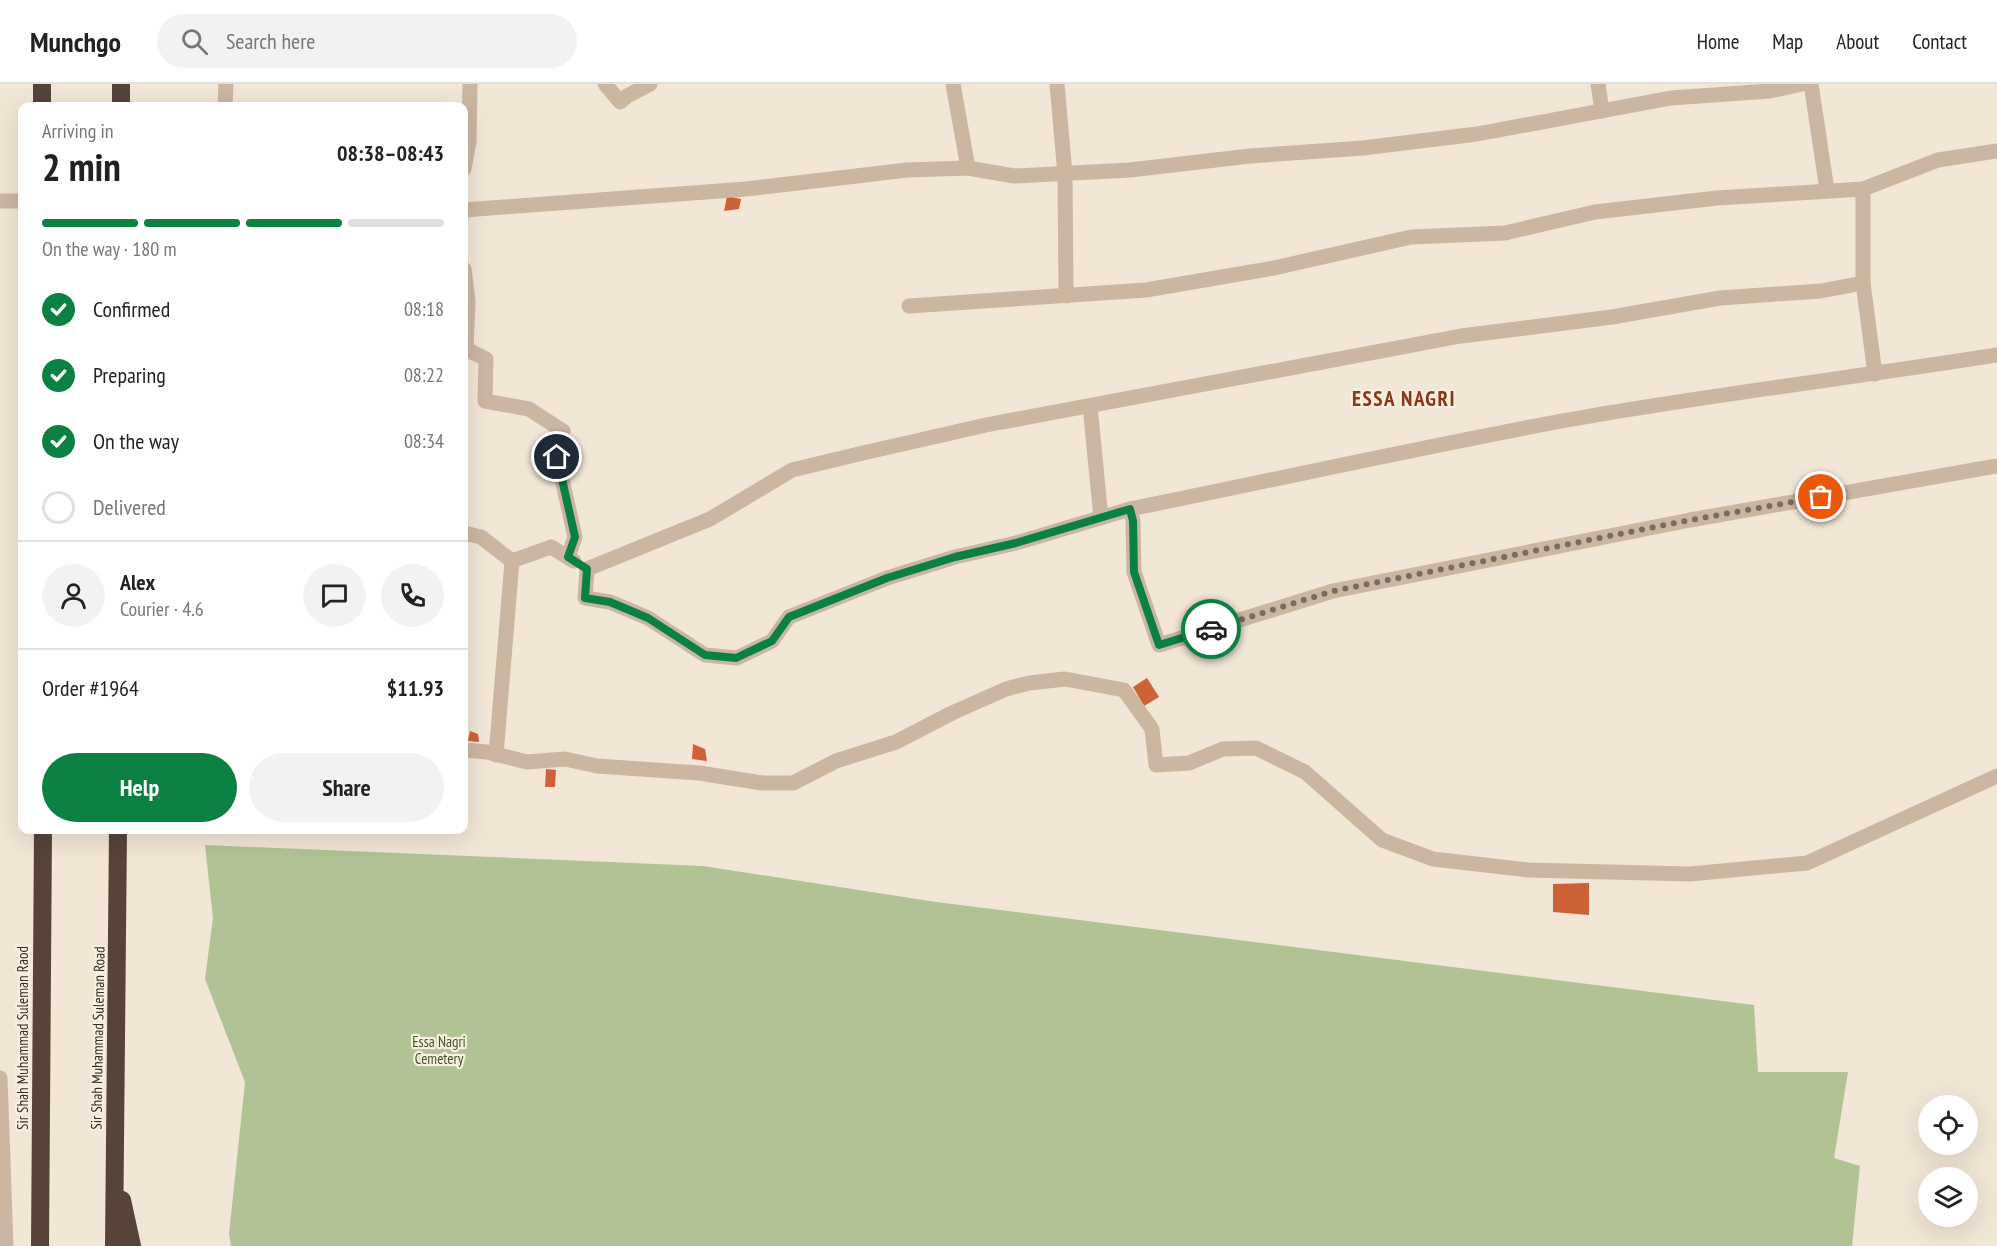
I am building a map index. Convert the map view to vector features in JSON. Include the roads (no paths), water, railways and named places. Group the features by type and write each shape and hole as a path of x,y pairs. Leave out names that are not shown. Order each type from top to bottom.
{"highway":[{"path":"42,84 42,102"},
{"path":"121,84 121,102"},
{"name":"Sir Shah Muhammad Suleman Raod","path":"40,1246 43,834"},
{"name":"Sir Shah Muhammad Suleman Road","path":"114,1246 118,834"},
{"path":"115,1169 132,1246"}],"street":[{"path":"225,102 226,84"},
{"path":"468,147 470,84"},
{"path":"605,84 620,102 650,84"},
{"path":"953,84 968,168"},
{"path":"1057,84 1065,174 1066,296"},
{"path":"1598,84 1602,111"},
{"path":"468,210 746,189 907,170 968,168 1014,176 1130,170 1250,156 1363,148 1477,134 1671,98 1770,91 1802,84"},
{"path":"1811,84 1827,190"},
{"path":"909,306 1157,288 1274,268 1410,237 1505,233 1596,212 1717,198 1863,189 1938,160 1997,151"},
{"path":"1863,189 1863,283 1875,374"},
{"path":"0,201 18,201"},
{"path":"587,569 710,519 792,470 986,425 1461,336 1612,317 1720,298 1821,291 1863,283"},
{"path":"468,350 486,359 485,401 529,410 563,431 557,457 575,537 568,557"},
{"path":"587,569 585,598 610,602 648,618 705,655 736,658 772,641 789,617 887,578 1130,509 1561,422 1785,385 1997,355"},
{"path":"1090,406 1101,518"},
{"path":"1130,509 1133,521 1134,572 1159,645 1333,591 1690,520 1997,466"},
{"path":"468,534 481,537 512,561"},
{"path":"512,561 551,547 587,569"},
{"path":"496,755 512,561"},
{"path":"468,751 527,762 565,759 597,766 699,772 762,783 793,783 836,761 896,742 952,713 1006,689 1029,683 1065,679 1124,690 1152,729 1156,765 1189,763 1223,749 1256,748 1305,772 1382,840 1433,859 1528,870 1690,874 1807,863 1997,776"},
{"path":"0,1078 6,1246"}],"district":[{"name":"ESSA NAGRI","path":"1404,399"}],"park label":[{"name":"Essa Nagri Cemetery","path":"439,1050"}]}
